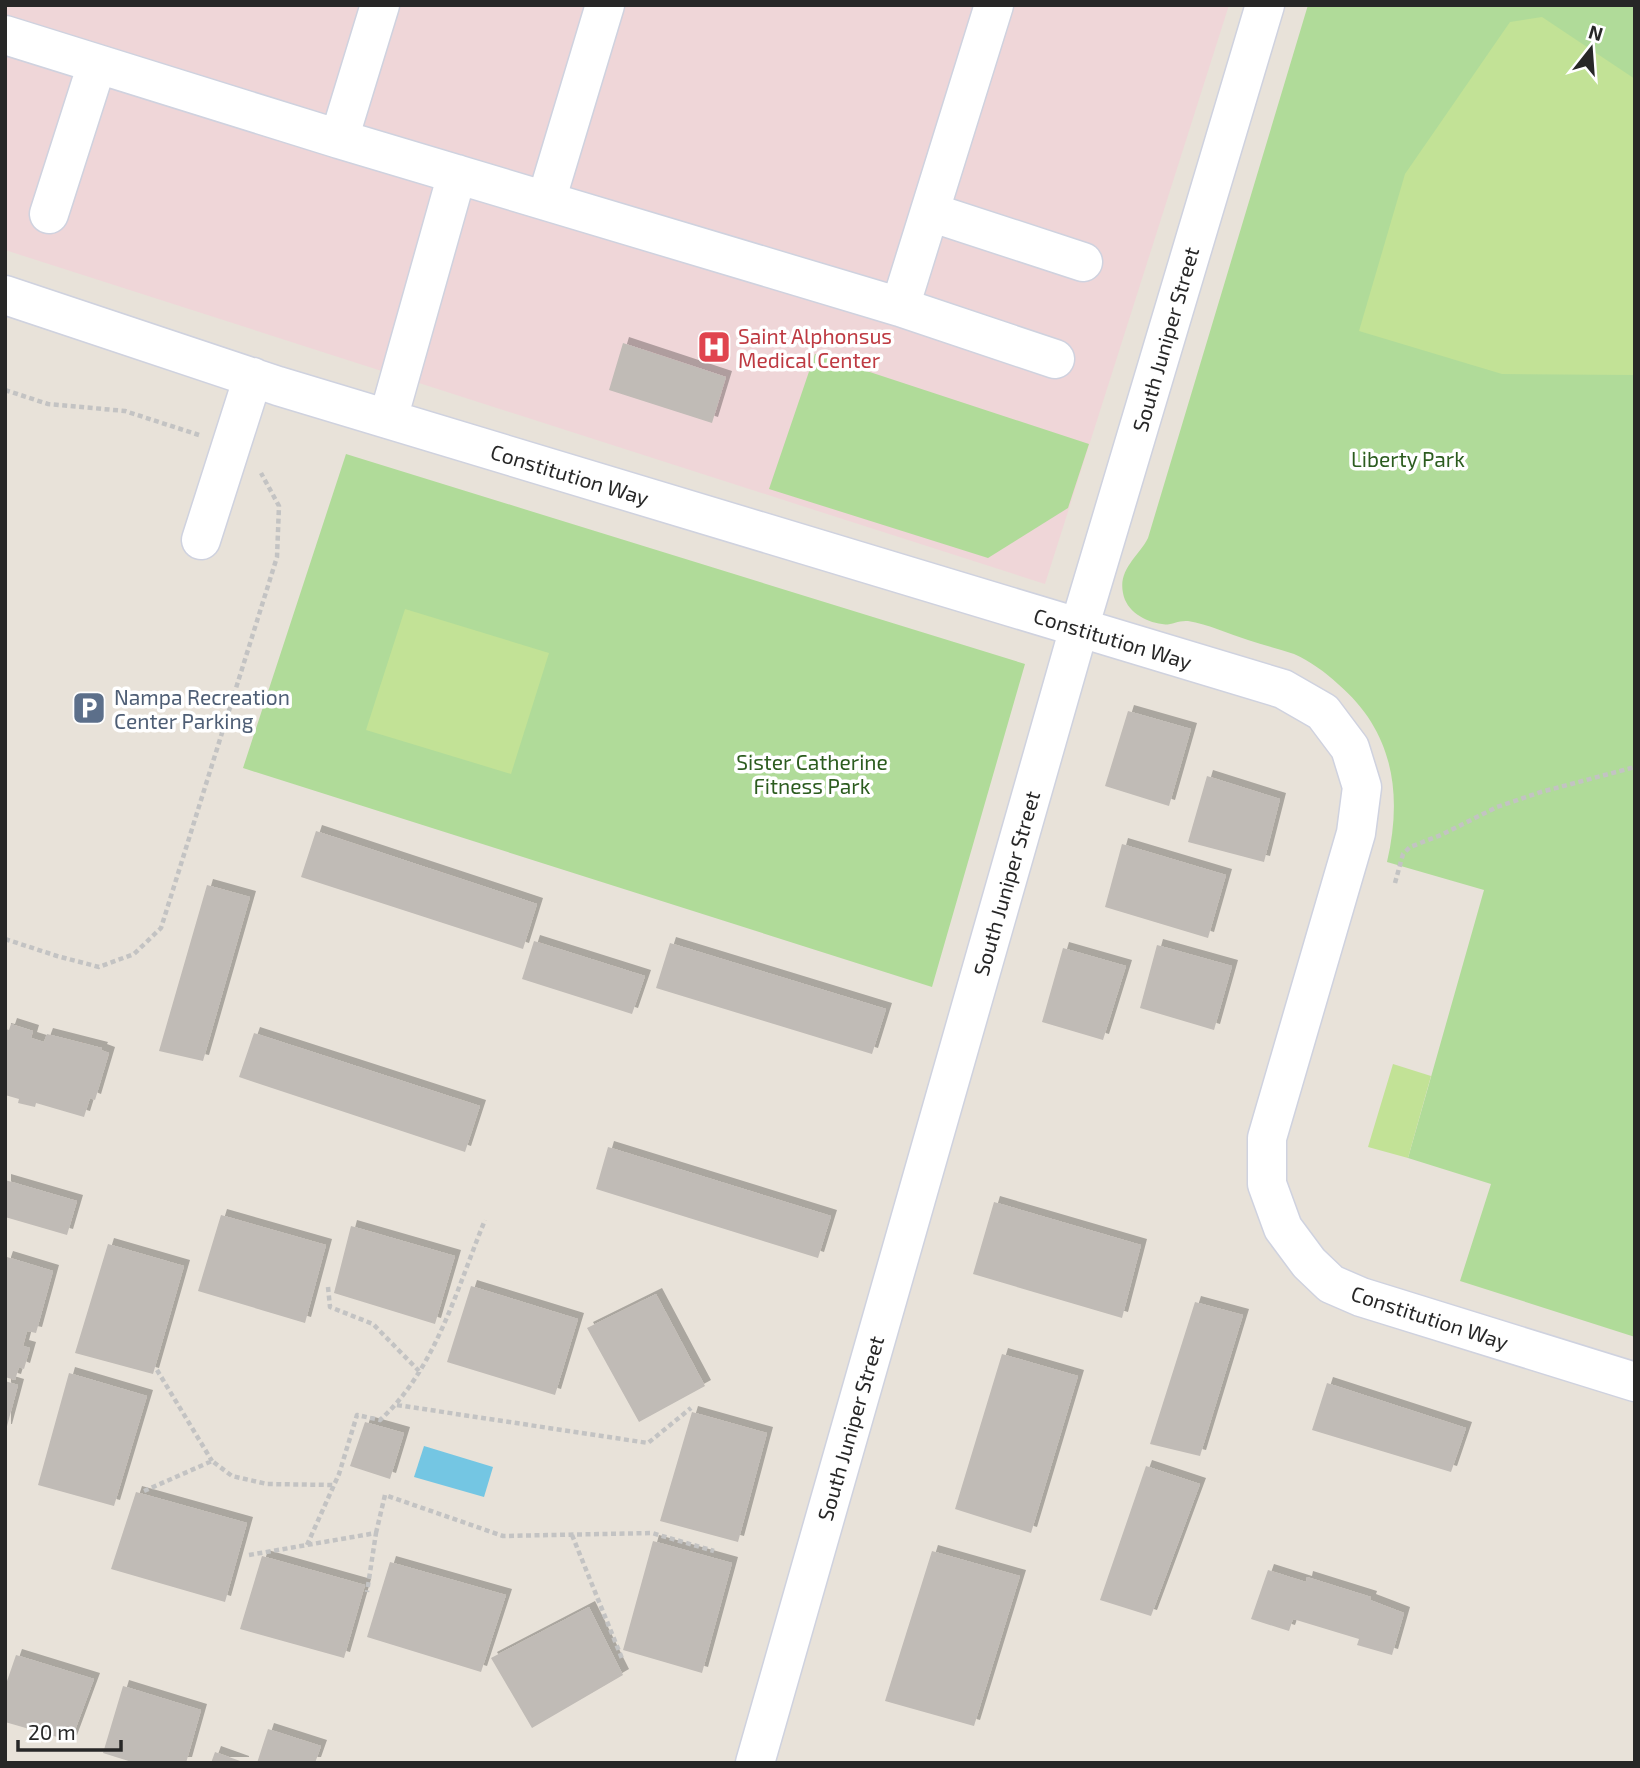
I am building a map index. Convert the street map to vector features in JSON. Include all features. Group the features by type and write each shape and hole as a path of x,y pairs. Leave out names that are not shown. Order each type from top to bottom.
{"street":[{"path":"339,139 380,5"},
{"path":"546,201 605,5"},
{"path":"900,307 994,5"},
{"name":"South Juniper Street","path":"755,1763 1079,628 1265,5"},
{"path":"5,35 339,139 900,307 1055,359"},
{"path":"49,214 97,64"},
{"path":"388,419 457,174"},
{"path":"930,212 1083,262"},
{"name":"Constitution Way","path":"5,295 388,419 1283,689 1323,712 1350,748 1362,788 1356,833 1267,1138 1267,1184 1283,1228 1309,1263 1331,1284 1351,1293 1635,1382"},
{"path":"201,540 253,377"}],"path":[{"path":"5,390 48,404 125,411 199,435 253,460 279,506 277,557 161,929 134,954 99,967 5,939"},
{"path":"1395,883 1403,854 1410,848 1497,807 1541,792 1635,767"},
{"path":"307,1545 334,1485 357,1415 380,1420 397,1405 430,1354 485,1220"},
{"path":"328,1287 330,1307 373,1324 419,1371"},
{"path":"158,1370 212,1461 232,1476 267,1484 334,1485"},
{"path":"397,1405 648,1443 691,1408"},
{"path":"144,1491 212,1461"},
{"path":"367,1592 385,1495 503,1536 652,1533 714,1551"},
{"path":"249,1555 376,1533"},
{"path":"572,1534 623,1661"}],"shaded area":[{"name":"Saint Alphonsus Medical Center","path":"5,5 1229,5 1045,584 5,250"}],"green space":[{"name":"Liberty Park","path":"1308,5 1635,5 1635,1337 1460,1281 1491,1184 1408,1158 1484,890 1387,862 1394,812 1393,788 1382,743 1371,722 1357,702 1338,684 1300,657 1196,622 1165,624 1149,621 1132,610 1123,593 1122,584 1126,570 1148,538"},
{"path":"1542,17 1635,79 1635,375 1502,374 1359,331 1405,174 1510,22"},
{"path":"815,354 1089,444 1068,508 988,558 769,489"},
{"name":"Sister Catherine Fitness Park","path":"346,454 1025,664 932,987 243,768"},
{"path":"405,609 549,653 511,774 366,730"},
{"path":"1393,1064 1431,1076 1408,1158 1368,1147"}],"water":[{"path":"424,1446 493,1467 484,1497 414,1477"}],"building":[{"path":"623,343 726,377 712,423 609,390"},
{"path":"1128,711 1191,729 1169,806 1105,786"},
{"path":"1207,776 1280,799 1264,862 1188,842"},
{"path":"316,831 537,904 523,949 301,877"},
{"path":"1122,844 1226,875 1208,938 1105,907"},
{"path":"207,885 250,897 203,1061 159,1051"},
{"path":"534,941 645,976 632,1014 522,979"},
{"path":"670,943 886,1009 872,1054 656,988"},
{"path":"1157,945 1232,966 1214,1030 1140,1008"},
{"path":"1063,948 1126,966 1103,1040 1042,1022"},
{"path":"11,1024 33,1031 31,1038 44,1042 47,1034 102,1048 101,1050 109,1053 95,1100 90,1098 84,1117 36,1103 35,1107 18,1103 19,1099 5,1095 5,1029 9,1030"},
{"path":"254,1033 480,1106 465,1152 239,1077"},
{"path":"608,1147 831,1216 818,1258 596,1189"},
{"path":"5,1180 77,1201 67,1235 5,1217"},
{"path":"994,1202 1141,1245 1122,1318 973,1274"},
{"path":"221,1215 326,1245 305,1323 198,1291"},
{"path":"351,1226 455,1256 435,1324 334,1293"},
{"path":"108,1244 184,1266 153,1374 75,1353"},
{"path":"7,1257 53,1271 36,1333 27,1331 23,1346 30,1348 24,1369 19,1367 15,1380 5,1377"},
{"path":"471,1286 578,1319 555,1395 447,1362"},
{"path":"656,1294 705,1386 639,1422 587,1328"},
{"path":"1195,1302 1243,1315 1200,1456 1150,1444"},
{"path":"1002,1354 1078,1376 1031,1533 955,1509"},
{"path":"69,1373 147,1396 114,1506 38,1485"},
{"path":"5,1381 18,1385 6,1430 5,1430"},
{"path":"1327,1383 1466,1428 1451,1472 1312,1430"},
{"path":"692,1412 767,1433 738,1542 660,1521"},
{"path":"365,1422 404,1433 390,1479 350,1466"},
{"path":"1146,1466 1200,1484 1151,1616 1100,1600"},
{"path":"136,1492 247,1523 225,1602 111,1569"},
{"path":"653,1541 732,1563 702,1673 623,1650"},
{"path":"932,1551 1020,1576 974,1726 885,1701"},
{"path":"262,1556 365,1585 344,1658 240,1629"},
{"path":"390,1562 506,1595 481,1672 367,1637"},
{"path":"1268,1570 1306,1582 1307,1577 1371,1597 1370,1600 1404,1613 1392,1655 1357,1645 1359,1639 1293,1619 1289,1631 1251,1619"},
{"path":"589,1607 623,1675 532,1728 491,1658"},
{"path":"16,1655 94,1679 71,1741 5,1722 5,1687"},
{"path":"123,1686 201,1710 186,1763 135,1763 103,1753"},
{"path":"268,1729 321,1746 315,1763 257,1763"},
{"path":"215,1752 243,1762 243,1763 211,1763"}],"place":[{"name":"Saint Alphonsus Medical Center","path":"714,347"},
{"name":"Nampa Recreation Center Parking","path":"89,708"}]}
